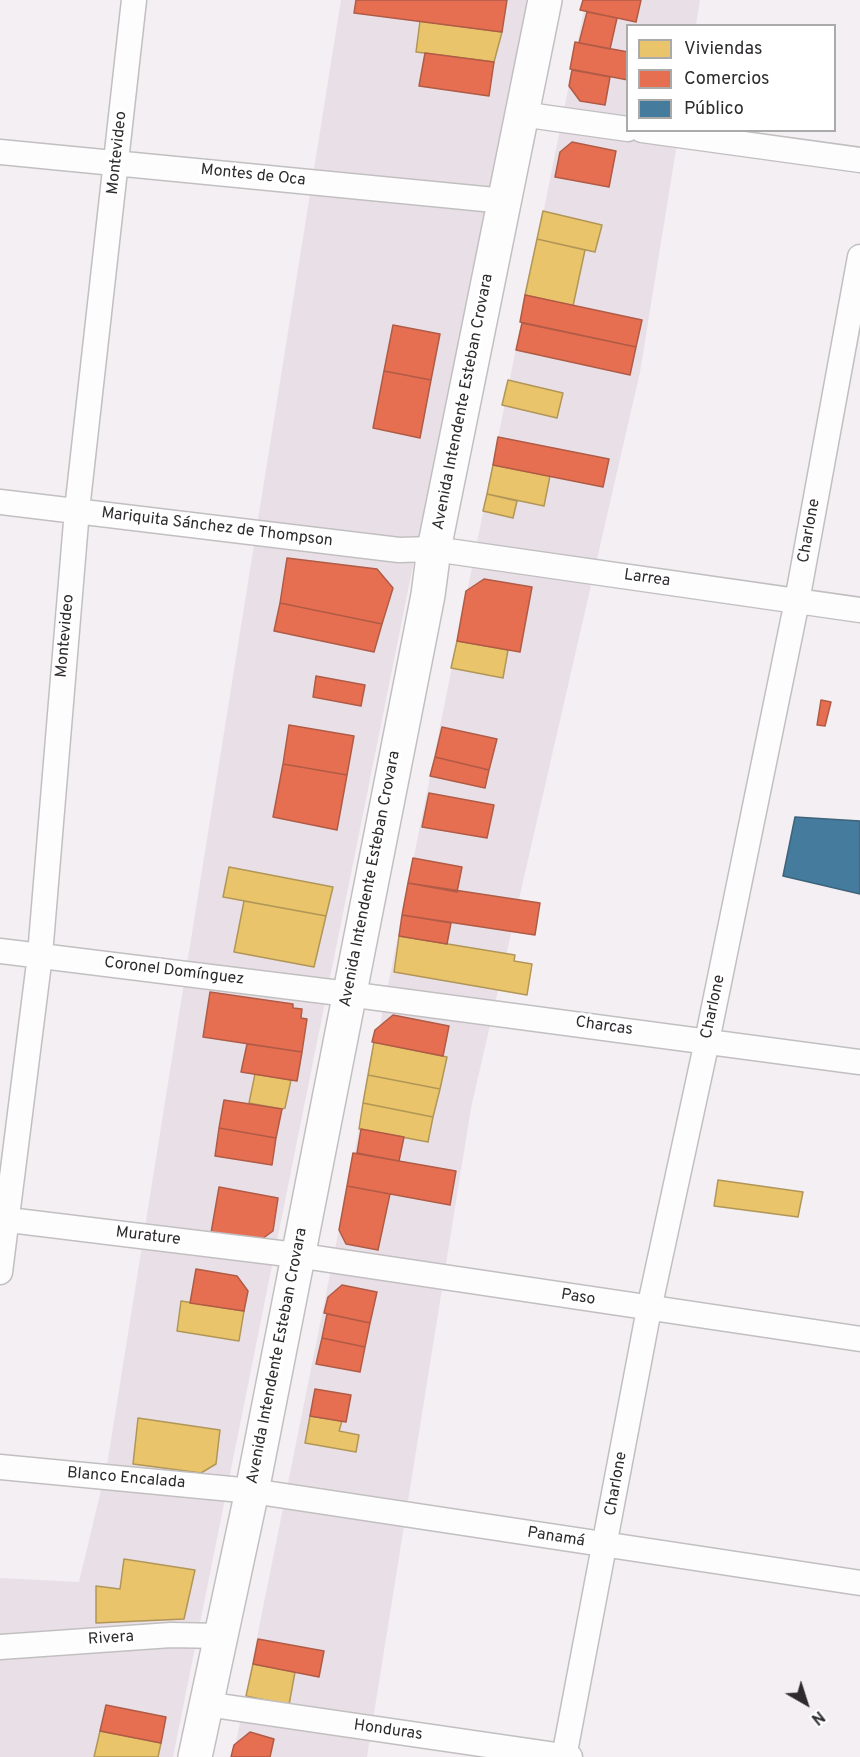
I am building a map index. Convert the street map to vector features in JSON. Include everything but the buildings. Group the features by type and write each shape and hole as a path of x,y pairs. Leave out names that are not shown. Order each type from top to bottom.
{"main road":[{"name":"Avenida Intendente Esteban Crovara","path":"195,1757 252,1491 428,595 434,549 544,0"}],"street":[{"name":"Montevideo","path":"0,1272 3,1219 40,956 77,510 134,0"},
{"path":"521,114 626,129"},
{"path":"657,132 860,160"},
{"name":"Montes de Oca","path":"0,152 505,201"},
{"name":"Charlone","path":"566,1757 649,1309 707,1041 797,601 860,257"},
{"name":"Mariquita Sánchez de Thompson","path":"0,502 399,550 434,549"},
{"name":"Larrea","path":"434,549 860,610"},
{"name":"Coronel Domínguez","path":"0,951 348,993"},
{"name":"Charcas","path":"348,993 860,1062"},
{"name":"Murature","path":"3,1219 297,1255"},
{"name":"Paso","path":"297,1255 860,1339"},
{"name":"Blanco Encalada","path":"0,1467 252,1491"},
{"name":"Panamá","path":"252,1491 860,1583"},
{"name":"Rivera","path":"0,1647 171,1635 222,1636"},
{"name":"Honduras","path":"206,1704 566,1757"}],"shaded area":[{"path":"341,0 527,0 173,1757 0,1757 0,1578 79,1582 107,1465"},
{"path":"586,0 700,0 696,24 626,24 626,132 679,132 640,372 471,1108 367,1757 233,1757"}]}
